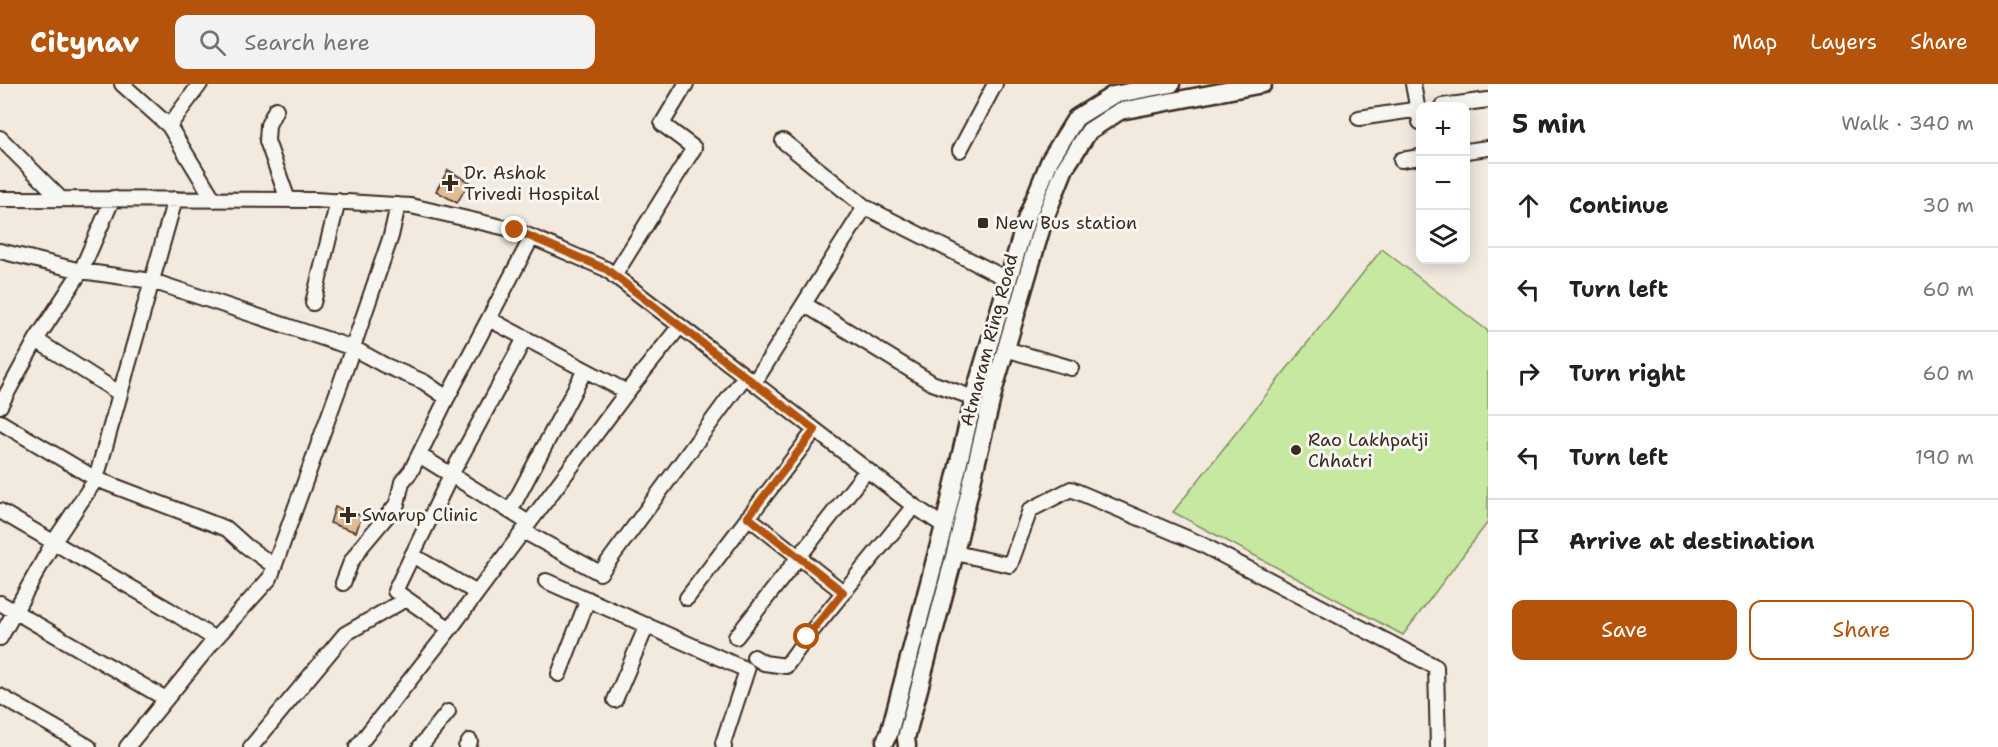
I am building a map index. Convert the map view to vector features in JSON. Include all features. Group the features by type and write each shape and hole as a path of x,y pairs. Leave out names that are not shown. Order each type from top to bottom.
{"main road":[{"name":"Atmaram Ring Road","path":"883,744 889,734 917,632 974,398 1007,279 1027,217 1050,160 1076,118 1111,89 1171,84"},
{"name":"Atmaram Ring Road","path":"907,746 906,738 955,553 1005,349 1043,223 1065,168 1089,131 1120,111 1263,84"},
{"path":"883,744 899,739 907,746"}],"street":[{"path":"122,84 169,126 214,200"},
{"path":"169,126 200,84"},
{"path":"614,276 694,148 662,124 686,84"},
{"path":"960,150 995,84"},
{"path":"1413,84 1417,102"},
{"path":"1470,102 1488,100"},
{"path":"276,109 268,125 267,141 288,200"},
{"path":"1359,118 1416,114"},
{"path":"0,138 60,198"},
{"path":"783,141 866,207 1007,279"},
{"path":"1470,150 1488,148"},
{"path":"0,151 17,155"},
{"path":"1401,160 1416,158"},
{"path":"2,202 60,198 338,201 411,206 515,230 606,269 914,506 944,526"},
{"path":"0,406 36,340 81,271 113,198"},
{"path":"0,638 53,543 96,480 175,199"},
{"path":"313,303 338,201"},
{"path":"127,747 215,639 270,578 353,348 391,236 398,206"},
{"path":"419,455 510,511 526,527 600,573 749,380 804,304 866,207"},
{"path":"343,583 351,562 361,547 397,504 402,482 411,471 532,237"},
{"path":"0,251 81,271 152,281 353,348 384,365 424,382 447,398"},
{"path":"804,304 932,383 974,398"},
{"path":"489,319 627,393"},
{"path":"357,747 450,629 680,326"},
{"path":"450,629 395,591 451,475 525,338"},
{"path":"36,340 119,393"},
{"path":"1005,349 1071,368"},
{"path":"510,511 585,370"},
{"path":"0,422 96,480 227,529 274,566"},
{"path":"687,598 815,430"},
{"path":"736,637 867,470"},
{"path":"955,553 1010,565 1030,510 1071,489 1201,544 1436,667 1438,747"},
{"path":"754,657 764,663 786,666 914,506"},
{"path":"0,511 215,639"},
{"path":"748,517 843,592"},
{"path":"412,555 477,593"},
{"path":"546,581 747,670 723,743 724,747"},
{"path":"251,747 345,634 406,599"},
{"path":"559,674 588,599"},
{"path":"0,603 166,699"},
{"path":"615,700 647,625"},
{"path":"0,696 89,747"},
{"path":"420,747 448,712"}],"green space":[{"path":"1382,249 1488,331 1488,522 1403,635 1173,512"}],"building":[{"path":"448,170 469,182 457,203 436,191"},
{"path":"335,507 362,516 356,532 330,523"}],"place":[{"name":"Dr. Ashok Trivedi Hospital","path":"450,183"},
{"name":"New Bus station","path":"983,223"},
{"name":"Rao Lakhpatji Chhatri","path":"1296,450"},
{"name":"Swarup Clinic","path":"348,515"}],"route":[{"path":"515,230 606,269 815,430 748,517 843,592 807,637"}]}
